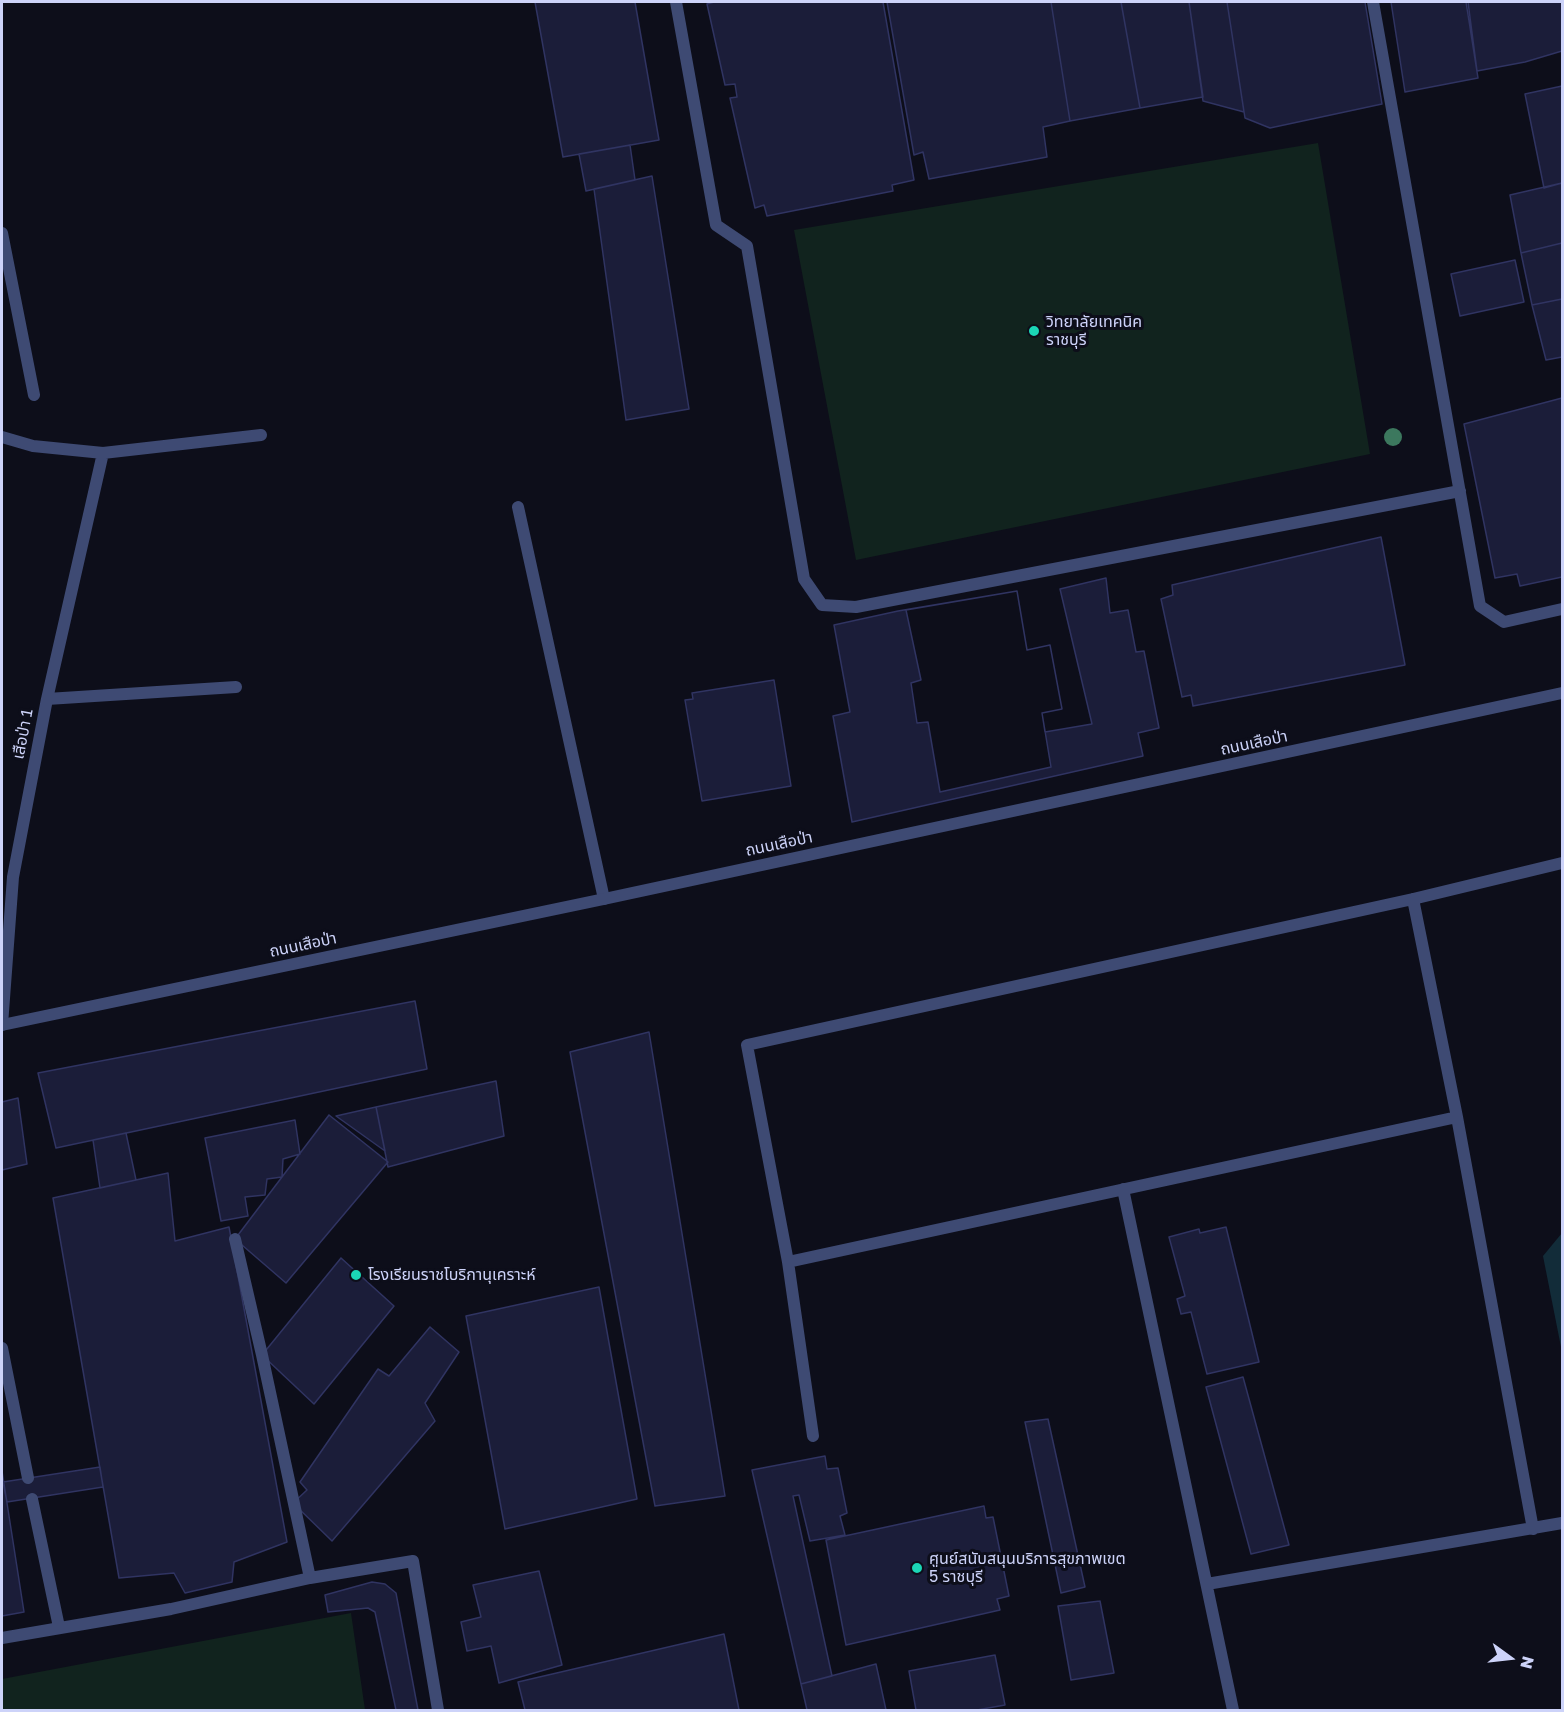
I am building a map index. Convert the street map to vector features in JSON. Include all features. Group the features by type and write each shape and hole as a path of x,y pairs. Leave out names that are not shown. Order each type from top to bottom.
{"street":[{"path":"676,2 716,225 747,246 804,579 822,605 856,607 1460,491"},
{"path":"1373,2 1480,606 1504,622 1563,609"},
{"path":"2,233 34,395"},
{"path":"2,437 33,446 104,453 261,435"},
{"name":"เสือป่า 1","path":"2,1025 13,878 47,699 104,453"},
{"path":"518,507 604,899"},
{"path":"47,699 236,687"},
{"name":"ถนนเสือป่า","path":"2,1025 604,899 1563,693"},
{"path":"813,1436 788,1262 747,1045 1413,899 1563,863"},
{"path":"1413,899 1457,1117 1533,1529"},
{"path":"788,1262 1457,1117"},
{"path":"1123,1189 1233,1710"},
{"path":"235,1239 310,1578"},
{"path":"2,1348 28,1478"},
{"path":"32,1499 59,1627"},
{"path":"1208,1584 1563,1523"},
{"path":"2,1638 171,1609 310,1578 414,1562 438,1710"}],"green space":[{"path":"1318,143 1370,454 856,560 794,230"},
{"path":"351,1613 365,1710 2,1710 2,1679"}],"water":[{"path":"1562,1233 1562,1352 1543,1256"}],"building":[{"path":"535,2 635,2 659,140 563,157"},
{"path":"714,2 883,2 914,180 892,185 893,191 767,216 764,205 755,208 730,98 737,97 735,84 725,85 707,4"},
{"path":"887,2 1051,2 1070,121 1043,127 1047,157 929,179 923,152 914,155"},
{"path":"1051,2 1121,2 1140,108 1070,121"},
{"path":"1121,2 1189,2 1203,97 1140,108"},
{"path":"1189,2 1227,2 1244,112 1203,101"},
{"path":"1227,2 1365,2 1382,104 1270,128 1245,118"},
{"path":"1391,2 1466,2 1478,78 1405,92"},
{"path":"1468,2 1562,2 1562,51 1525,62 1477,71"},
{"path":"1562,86 1562,183 1544,188 1525,94"},
{"path":"630,145 635,180 586,191 579,154"},
{"path":"652,176 689,409 626,420 594,189"},
{"path":"1562,183 1562,243 1521,253 1510,195"},
{"path":"1562,243 1562,299 1532,305 1521,253"},
{"path":"1515,260 1524,302 1460,316 1451,274"},
{"path":"1562,299 1562,357 1546,360 1532,305"},
{"path":"1562,398 1562,577 1520,586 1517,574 1495,578 1464,424"},
{"path":"1381,537 1405,665 1193,706 1191,695 1182,697 1161,599 1173,595 1172,585"},
{"path":"1106,578 1110,613 1128,610 1136,652 1144,651 1159,728 1138,733 1143,756 852,822 833,716 850,712 834,625 898,611 1017,591 1027,650 1050,645 1062,709 1042,713 1045,732 1092,724 1060,589"},
{"path":"1017,591 1027,650 1050,645 1062,709 1042,713 1051,767 940,792 928,722 917,723 911,683 921,680 906,610"},
{"path":"774,680 791,786 702,801 685,700 693,699 692,693"},
{"path":"415,1001 427,1069 56,1148 38,1073"},
{"path":"649,1032 725,1496 655,1506 570,1052"},
{"path":"496,1081 504,1136 388,1167 376,1107"},
{"path":"18,1098 27,1164 2,1170 2,1102"},
{"path":"376,1107 385,1151 336,1116"},
{"path":"329,1115 388,1162 286,1283 235,1239"},
{"path":"295,1120 300,1154 283,1159 282,1177 267,1179 265,1195 245,1197 248,1216 221,1221 205,1138"},
{"path":"126,1133 136,1180 100,1188 93,1140"},
{"path":"168,1173 175,1241 229,1227 287,1542 234,1562 232,1582 185,1593 174,1573 119,1578 53,1198"},
{"path":"1226,1227 1259,1362 1207,1374 1191,1312 1181,1314 1177,1299 1185,1296 1169,1237 1199,1229 1200,1233"},
{"path":"341,1258 394,1306 314,1404 262,1355"},
{"path":"599,1287 637,1499 505,1529 466,1316"},
{"path":"430,1327 459,1352 425,1403 435,1421 332,1541 293,1503 307,1490 300,1482 378,1369 389,1376"},
{"path":"1243,1377 1289,1545 1251,1554 1206,1387"},
{"path":"1048,1419 1085,1587 1061,1593 1025,1422"},
{"path":"825,1456 827,1469 838,1468 847,1513 840,1516 845,1535 810,1541 799,1495 793,1496 832,1676 801,1684 752,1470"},
{"path":"100,1467 103,1487 7,1502 3,1482"},
{"path":"2,1471 24,1612 2,1616"},
{"name":"ศูนย์สนับสนุนบริการสุขภาพเขต 5 ราชบุรี","path":"984,1506 986,1518 993,1517 1009,1596 997,1599 1000,1610 846,1645 826,1540"},
{"path":"539,1571 562,1665 499,1683 491,1646 467,1651 461,1622 481,1617 473,1585"},
{"path":"372,1582 385,1584 396,1593 418,1710 396,1710 375,1612 368,1608 328,1612 325,1595"},
{"path":"1100,1601 1114,1673 1071,1680 1058,1606"},
{"path":"724,1634 739,1710 525,1710 518,1682"},
{"path":"995,1655 1005,1705 977,1710 916,1710 909,1671"},
{"path":"876,1664 886,1710 807,1710 801,1684"}],"place":[{"name":"วิทยาลัยเทคนิค ราชบุรี","path":"1034,331"},
{"name":"โรงเรียนราชโบริกานุเคราะห์","path":"356,1275"},
{"name":"ศูนย์สนับสนุนบริการสุขภาพเขต 5 ราชบุรี","path":"917,1568"}]}
